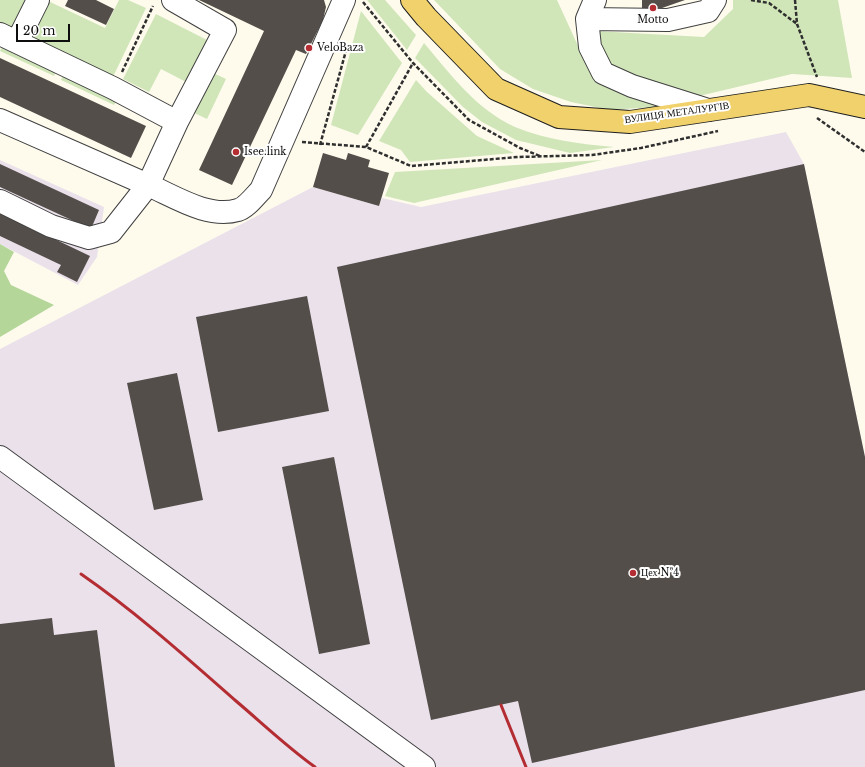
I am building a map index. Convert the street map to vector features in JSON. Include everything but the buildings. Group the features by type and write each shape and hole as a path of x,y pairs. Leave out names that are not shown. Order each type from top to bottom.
{"main road":[{"name":"ВУЛИЦЯ МЕТАЛУРГІВ","path":"412,0 426,17 496,88 559,117 630,122 808,95 865,107"}],"lane":[{"path":"38,0 9,38 113,88 177,122"},
{"path":"0,201 51,226 89,238 111,232 148,185 177,122 224,30 173,0"},
{"path":"708,110 632,86 603,73 590,47 591,9 668,20 708,11 715,0"},
{"path":"0,120 199,207 220,212 239,210 261,190 351,4"},
{"path":"0,457 424,767"}],"path":[{"path":"113,88 156,0"},
{"path":"351,4 361,0 413,64 469,120 520,148 543,158"},
{"path":"751,0 770,1 797,24"},
{"path":"795,0 797,24 818,81"},
{"path":"320,145 347,46"},
{"path":"366,147 413,64"},
{"path":"815,117 865,152"},
{"path":"284,140 320,145 366,147 411,166 518,157 543,158 592,155 641,148 723,130"}],"shaded area":[{"path":"786,132 804,164 865,457 865,767 0,767 0,349 313,187 379,206 382,198 421,207"},
{"path":"0,160 104,207 97,257 78,285 0,244"}],"green space":[{"path":"0,0 30,0 14,33 0,27"},
{"path":"46,0 105,28 119,0 128,0 146,8 112,79 26,39"},
{"path":"367,0 385,0 416,35 407,50"},
{"path":"434,0 557,0 590,72 613,89 668,106 610,110 571,102 533,89 500,69"},
{"path":"733,0 838,0 852,78 792,74 695,97 621,75 607,64 595,31 704,37 733,9"},
{"path":"361,11 402,63 358,135 331,125"},
{"path":"156,14 209,41 188,83 161,69 149,92 123,79"},
{"path":"424,43 476,101 501,120 515,127 551,138 576,143 614,147 570,153 516,140 482,122 463,107 415,58"},
{"path":"3,44 57,69 54,76 0,51"},
{"path":"209,71 226,79 207,119 190,111"},
{"path":"64,73 118,98 114,105 61,80"},
{"path":"416,80 427,92 477,136 514,153 410,162 401,150 379,141"},
{"path":"602,160 414,203 385,196 395,172"},
{"path":"0,244 14,252 4,271 11,285 54,305 0,337"}],"railway":[{"path":"81,574 141,619 315,767"},
{"path":"501,705 526,767"}],"place":[{"name":"Motto","path":"653,8"},
{"name":"VeloBaza","path":"309,48"},
{"name":"Isee.link","path":"236,152"},
{"name":"Цех №4","path":"633,573"}]}
